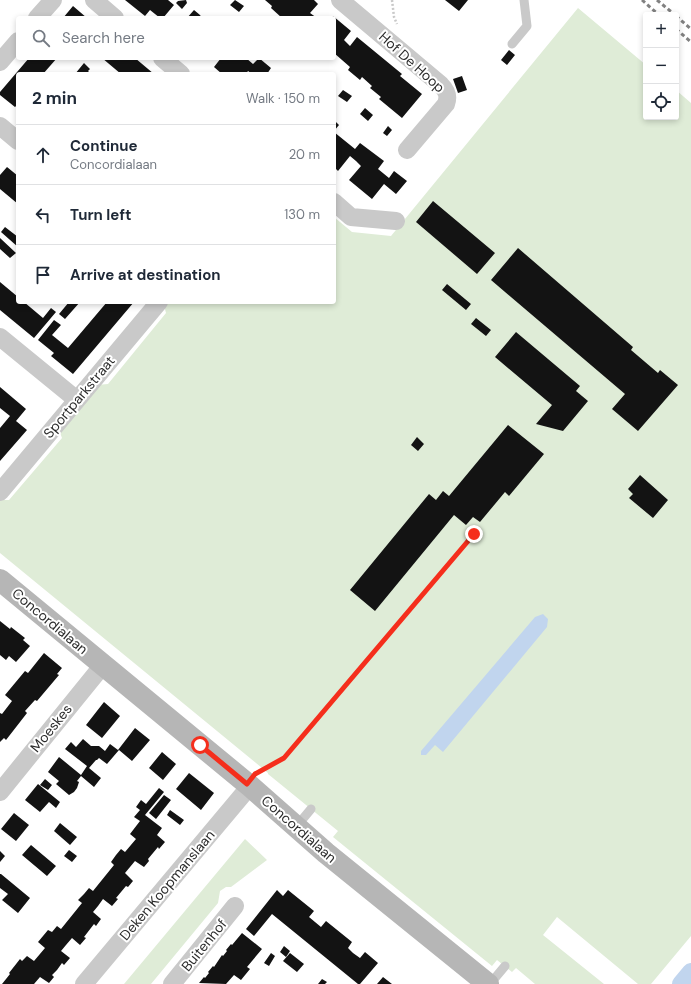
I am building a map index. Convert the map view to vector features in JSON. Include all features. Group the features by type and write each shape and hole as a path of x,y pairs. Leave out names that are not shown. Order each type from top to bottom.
{"street":[{"path":"39,16 52,0"},
{"path":"94,0 113,16"},
{"name":"Hof De Hoop","path":"340,0 441,85 447,94 448,99 446,104 408,150"},
{"path":"0,62 16,43"},
{"path":"164,60 179,72"},
{"path":"0,126 16,139"},
{"path":"336,204 351,217 396,221"},
{"name":"Sportparkstraat","path":"0,492 157,304"},
{"path":"0,337 77,400"},
{"name":"Concordialaan","path":"0,580 248,785 326,853 489,984"},
{"name":"Moeskes","path":"0,792 103,665"},
{"name":"Deken Koopmanslaan","path":"84,984 248,785"},
{"name":"Buitenhof","path":"172,984 235,906"}],"lane":[{"path":"512,44 527,26 524,0"},
{"path":"296,827 311,809"},
{"path":"489,984 505,966"}],"path":[{"path":"248,785 255,774 284,758 474,534"}],"green space":[{"path":"578,8 643,62 643,120 679,120 679,93 691,103 691,936 651,984 638,984 557,917 543,935 604,984 535,984 516,968 512,972 497,960 492,966 333,837 338,831 0,553 0,500 9,500 62,438 59,430 97,385 108,384 166,313 165,304 336,304 336,219 352,232 391,236"},
{"path":"245,839 267,860 231,887 226,887 220,891 218,903 151,984 124,984"}],"water":[{"path":"543,614 548,619 547,627 443,752 435,745 426,755 421,755 421,751 535,617"}],"building":[{"path":"125,0 168,0 174,5 165,16 158,16 150,10 145,16"},
{"path":"186,0 187,3 182,9 176,3 178,1"},
{"path":"235,0 244,6 239,12 230,5"},
{"path":"265,0 314,0 318,4 310,13 314,16 280,16 271,8 272,6"},
{"path":"445,0 468,0 459,11"},
{"path":"73,6 85,16 65,16"},
{"path":"194,10 201,16 189,16"},
{"path":"336,18 351,31 344,40 350,46 357,37 402,74 400,76 422,94 402,118 379,99 381,97 370,88 372,86 362,77 360,80 348,70 350,67 336,55"},
{"path":"509,50 515,55 507,65 501,60"},
{"path":"27,60 55,60 45,72 17,72"},
{"path":"104,60 137,60 152,72 119,72"},
{"path":"219,60 248,60 253,64 257,60 261,60 271,68 268,72 220,72 214,67"},
{"path":"84,63 90,69 88,71 89,72 77,72"},
{"path":"16,73 16,106 15,107 0,95 0,92"},
{"path":"462,76 467,90 458,93 453,79"},
{"path":"343,90 352,96 347,102 338,96"},
{"path":"365,108 373,115 368,121 360,114"},
{"path":"388,126 392,130 387,136 383,133"},
{"path":"336,134 355,149 360,143 384,161 378,169 389,178 394,171 407,181 396,194 384,184 372,199 349,180 361,166 350,156 338,171 336,169"},
{"path":"7,167 16,174 16,202 0,189 0,175"},
{"path":"433,201 495,253 477,274 416,222"},
{"path":"5,227 16,235 16,245 1,232"},
{"path":"0,238 16,253 10,258 0,249"},
{"path":"518,248 633,347 631,350 658,373 660,370 678,385 638,431 612,409 625,394 491,280"},
{"path":"0,282 16,295 16,304 26,304 43,318 51,308 56,312 34,338 0,310"},
{"path":"447,284 471,304 466,310 442,290"},
{"path":"67,304 78,304 65,319 59,314"},
{"path":"105,304 132,304 73,374 51,356 54,353 38,340 54,320 61,325 52,335 68,348"},
{"path":"476,318 491,330 486,336 471,324"},
{"path":"516,332 580,386 576,391 588,401 563,431 536,424 552,405 495,357"},
{"path":"0,387 26,409 16,421 27,430 0,461 0,428 10,416 0,408"},
{"path":"508,425 544,454 509,496 505,492 480,522 473,517 466,525 454,515 375,611 350,590 429,494 436,500 443,491 449,496"},
{"path":"417,437 424,444 418,451 411,445"},
{"path":"640,475 668,500 653,518 629,498 633,494 628,489"},
{"path":"0,621 10,629 11,627 25,638 23,640 30,646 16,662 9,656 6,660 0,655"},
{"path":"44,653 62,668 57,674 59,675 37,701 35,700 25,711 27,713 6,740 4,738 0,742 0,713 2,714 12,701 5,695 25,671 28,673"},
{"path":"104,702 120,716 102,738 86,725"},
{"path":"135,728 150,740 132,761 119,750 107,764 99,758 96,760 89,768 101,778 94,787 81,776 77,781 79,782 77,788 69,795 56,784 59,781 48,772 59,757 81,775 87,766 65,749 71,742 76,747 83,739 91,746 99,746 105,751 110,744 118,750"},
{"path":"162,752 176,764 163,780 149,768"},
{"path":"189,773 214,793 201,810 176,789"},
{"path":"45,779 52,785 48,790 40,785"},
{"path":"38,784 60,802 56,808 49,802 40,812 25,800"},
{"path":"159,788 164,792 145,815 162,828 157,835 165,842 159,849 158,847 148,859 149,861 144,867 135,861 125,873 133,881 128,887 126,886 116,898 118,899 112,906 103,899 93,912 101,919 96,926 94,924 80,945 72,938 61,951 70,958 64,965 62,963 52,975 54,977 49,983 40,977 34,984 2,984 20,959 22,961 27,956 34,961 45,948 38,942 48,930 52,932 57,926 61,929 82,903 78,900 89,888 93,891 114,865 111,862 116,855 121,849 125,852 136,839 130,834 140,821 134,817 140,810 136,807 141,800 146,804"},
{"path":"164,795 171,800 156,819 149,813"},
{"path":"170,810 184,820 180,825 167,815"},
{"path":"14,813 29,825 16,841 1,829"},
{"path":"60,823 77,837 70,845 54,831"},
{"path":"31,845 56,866 47,876 22,855"},
{"path":"69,850 77,856 72,862 64,856"},
{"path":"0,851 5,856 0,862"},
{"path":"0,874 30,898 18,913 2,900 8,894 0,888"},
{"path":"277,890 283,896 288,890 314,911 309,917 321,927 326,921 352,942 348,948 353,953 360,958 365,952 378,963 360,984 358,984 272,914 254,936 246,929"},
{"path":"242,933 262,949 247,967 250,969 241,980 234,975 226,984 199,983 204,977 205,978 209,973 208,972 227,951 226,950"},
{"path":"284,946 290,951 286,957 280,952"},
{"path":"271,953 275,956 269,966 264,963"},
{"path":"290,953 304,964 297,972 283,961"},
{"path":"383,977 392,984 377,984"},
{"path":"322,979 327,982 325,984 318,984"}],"waterway":[{"path":"681,984 691,972"}],"railway":[{"path":"642,0 656,12"},
{"path":"657,0 671,12"},
{"path":"679,19 691,29"},
{"path":"679,32 691,42"}],"route":[{"path":"200,745 247,784 255,774 284,758 474,534"}]}
